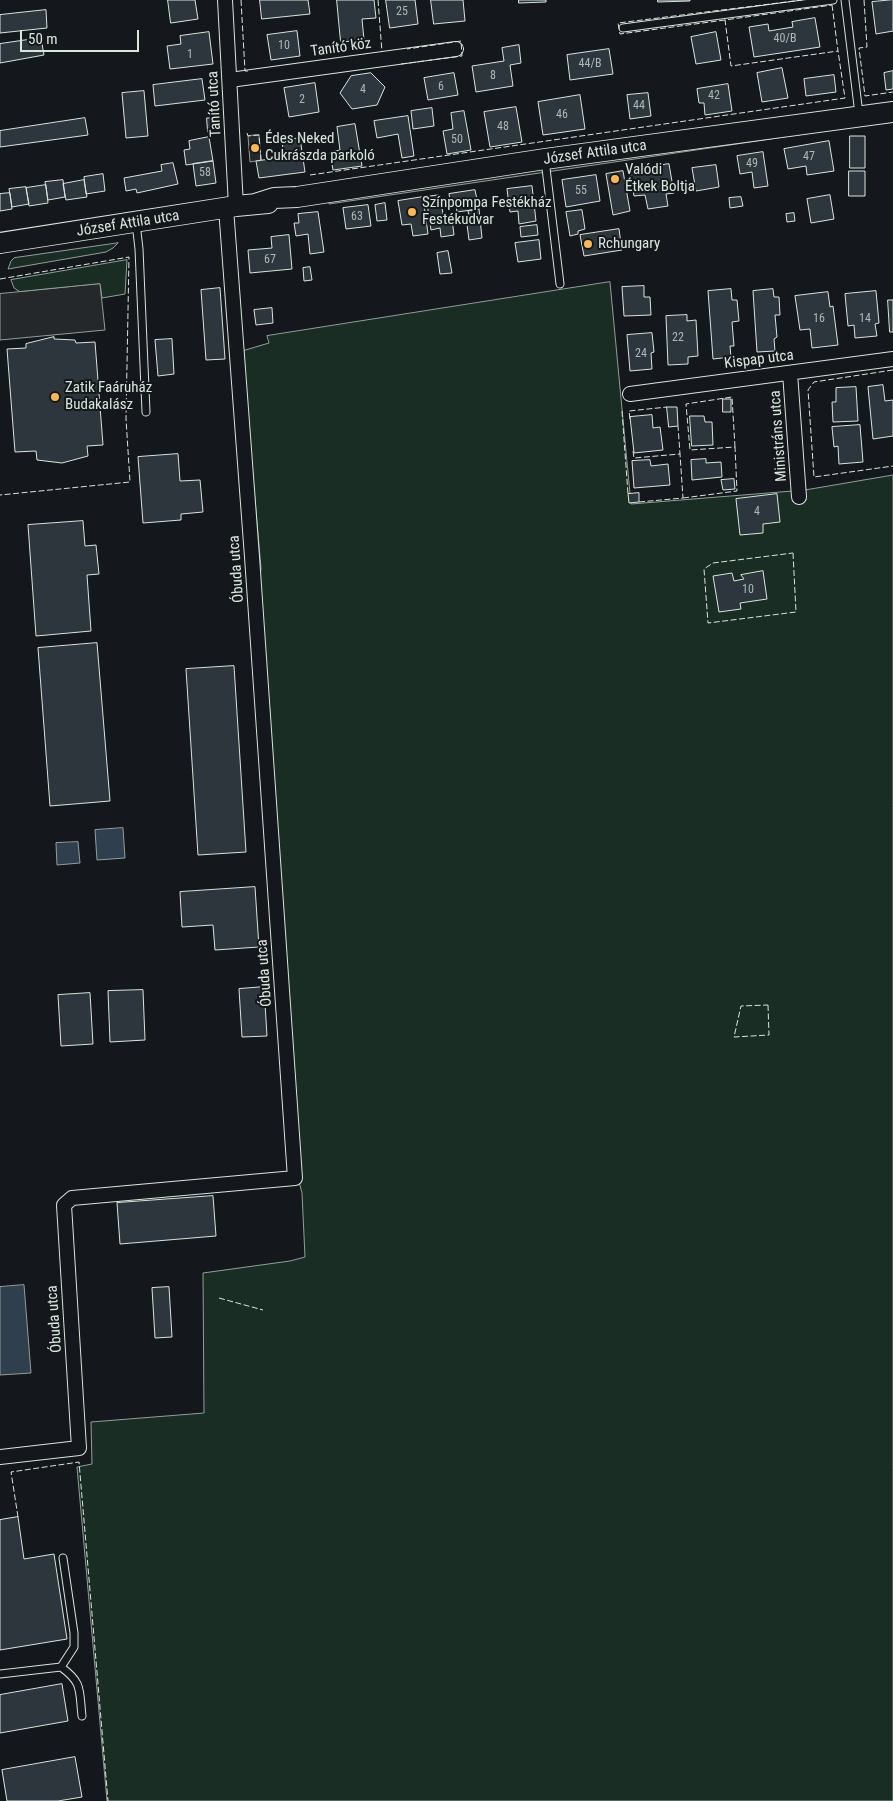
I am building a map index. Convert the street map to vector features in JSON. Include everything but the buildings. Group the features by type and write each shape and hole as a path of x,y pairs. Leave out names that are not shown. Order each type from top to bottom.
{"main road":[{"name":"József Attila utca","path":"0,243 136,223 239,206 274,198 297,197 545,160 893,112"}],"street":[{"name":"Tanító utca","path":"225,0 239,206"},
{"name":"Tanító köz","path":"230,80 456,49"},
{"name":"Óbuda utca","path":"0,1457 79,1448 64,1205 72,1198 295,1178 252,557 239,206"},
{"name":"Kispap utca","path":"630,394 893,359"},
{"name":"Ministráns utca","path":"790,373 799,497"}],"lane":[{"path":"623,28 834,0"},
{"path":"845,0 859,117"},
{"path":"545,160 560,284"},
{"path":"136,223 139,249 146,412"},
{"path":"61,1667 74,1646 74,1633 63,1558"},
{"path":"0,1674 61,1667 73,1676 79,1687 82,1716"}],"green space":[{"path":"118,243 106,252 8,269 14,258"},
{"path":"127,260 125,294 102,298 100,284 20,292 14,288 11,280"},
{"path":"610,282 631,504 805,490 893,475 893,1801 107,1801 77,1467 92,1464 91,1422 204,1413 203,1273 290,1261 305,1257 302,1193 297,1174 258,595 261,568 242,351 269,343 267,336"}],"shaded area":[{"path":"893,121 329,204 328,198"},
{"name":"Édes Neked Cukrászda parkoló","path":"259,135 261,160 250,162 248,136"},
{"path":"100,284 105,330 0,340 0,294"}],"water":[{"path":"123,828 125,858 97,860 95,830"},
{"path":"78,842 80,863 57,865 56,843"},
{"path":"24,1285 31,1373 0,1375 0,1287"}],"fence":[{"path":"241,0 245,71 248,71"},
{"path":"378,0 382,52"},
{"path":"725,20 620,34 618,23 802,0"},
{"path":"864,0 867,47 859,48 865,96 893,92"},
{"path":"832,5 838,51 731,66 725,20 832,5"},
{"path":"401,64 462,56 461,41 407,49"},
{"path":"310,175 845,98 838,51"},
{"path":"247,133 248,136 259,135 261,160"},
{"path":"0,279 129,257 126,419 130,482 0,495"},
{"path":"893,370 814,382 808,390 814,477 893,466"},
{"path":"683,498 737,491 735,447 690,450 686,404 732,397 735,447"},
{"path":"630,419 629,411 667,407"},
{"path":"622,411 628,494"},
{"path":"633,451 634,458 680,454 678,426"},
{"path":"639,502 683,498 680,454"},
{"path":"793,553 796,612 708,623 704,569 713,563 793,553"},
{"path":"768,1005 769,1035 734,1037 741,1006 768,1005"},
{"path":"219,1298 263,1310"},
{"path":"18,1517 11,1472 79,1462 108,1801"}],"place":[{"name":"Édes Neked Cukrászda parkoló","path":"255,148"},
{"name":"Valódi Étkek Boltja","path":"615,179"},
{"name":"Színpompa Festékház Festékudvar","path":"412,212"},
{"name":"Rchungary","path":"588,244"},
{"name":"Zatik Faáruház Budakalász","path":"55,397"}]}
